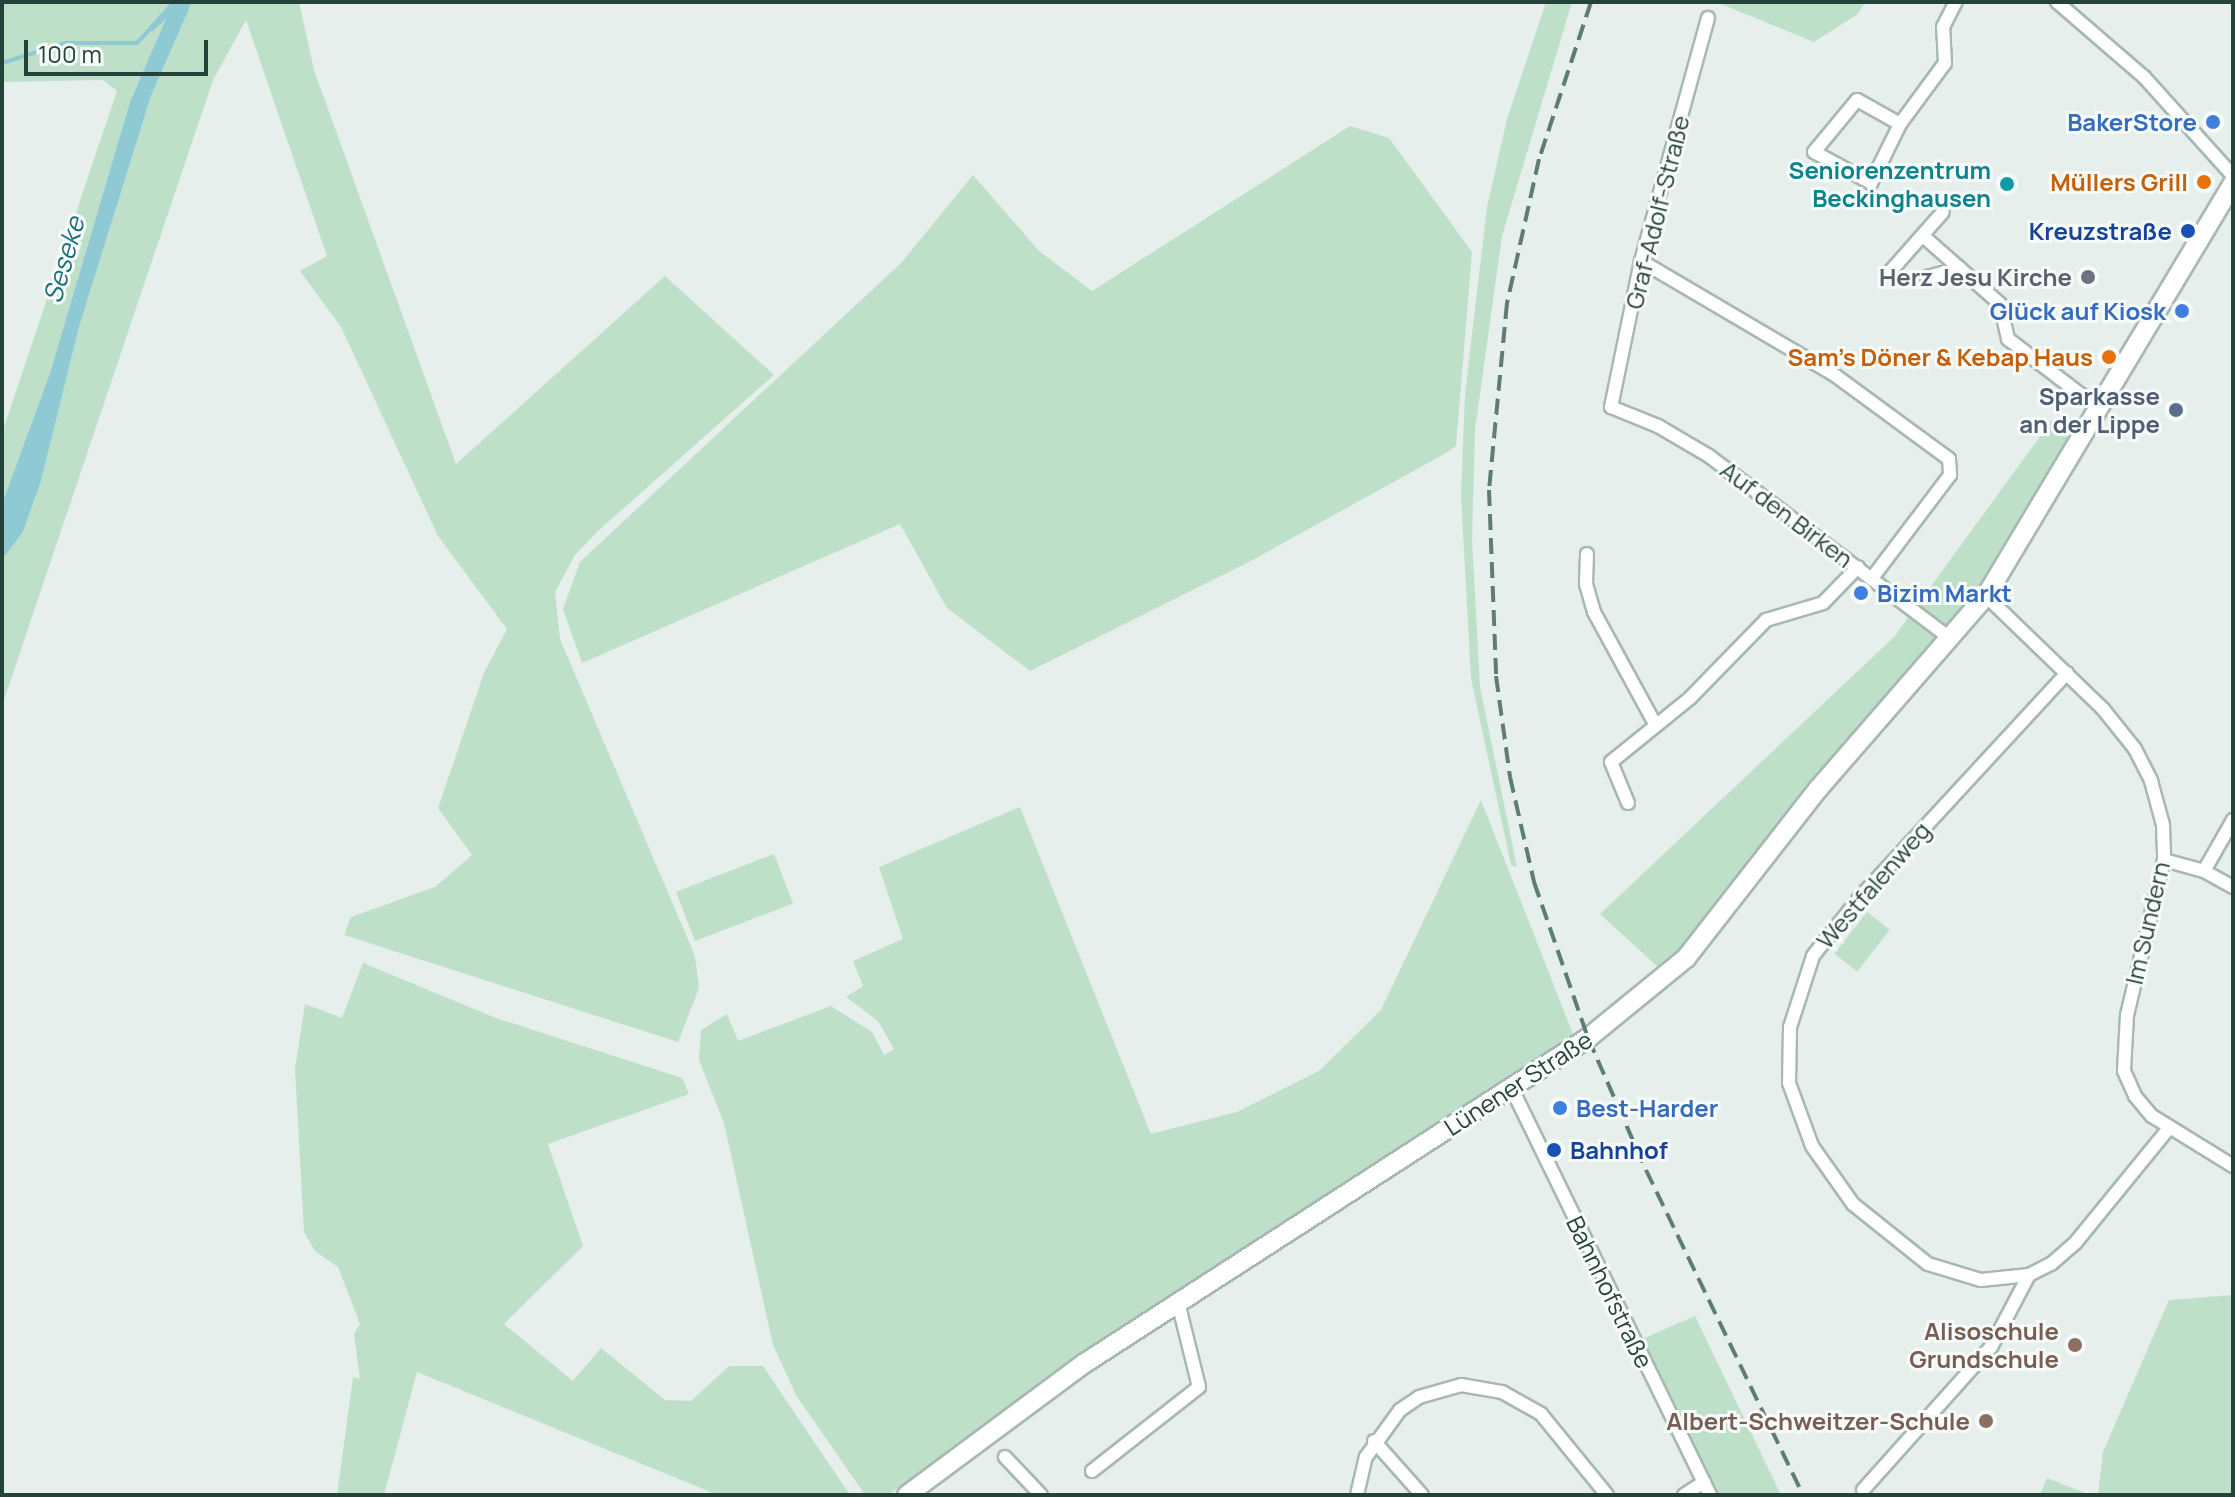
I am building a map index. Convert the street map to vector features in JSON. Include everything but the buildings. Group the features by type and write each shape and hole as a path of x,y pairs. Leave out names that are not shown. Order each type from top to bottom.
{"main road":[{"name":"Lünener Straße","path":"907,1495 1178,1302 1512,1089 1611,1021 1686,958 1818,789 1986,596 2017,549 2233,183"}],"street":[{"path":"1900,124 1857,100 1814,152 1871,183 1900,124 1945,63 1943,27 1956,2"},
{"path":"2057,2 2144,77 2233,176"},
{"name":"Graf-Adolf-Straße","path":"1611,407 1641,261 1708,18"},
{"path":"1889,273 1943,212"},
{"path":"1923,236 2000,304 2008,339 2100,409"},
{"path":"1641,261 1836,376 1949,459 1950,475 1872,578"},
{"path":"1927,277 1960,268"},
{"name":"Auf den Birken","path":"1611,407 1658,426 1709,456 1951,639"},
{"path":"1587,554 1586,584 1594,612 1655,724"},
{"path":"1628,803 1611,762 1690,698 1766,620 1817,607 1858,567"},
{"name":"Im Sundern","path":"1986,596 2119,727 2143,764 2163,825 2164,860 2152,925 2137,960 2123,1058 2142,1107 2169,1128 2233,1166"},
{"name":"Westfalenweg","path":"2067,673 1830,932 1799,990 1789,1040 1789,1083 1797,1114 1812,1146 1853,1204 1943,1271 1981,1280 2029,1275 2076,1242 2169,1128"},
{"path":"2204,871 2233,820"},
{"path":"2164,860 2204,871 2233,887"},
{"name":"Bahnhofstraße","path":"1512,1089 1710,1495"},
{"path":"1863,1490 1991,1347 2029,1275"},
{"path":"1092,1471 1199,1387 1178,1302"},
{"path":"1357,1495 1374,1441 1419,1397 1461,1385 1492,1389 1541,1414 1607,1495"},
{"path":"1374,1441 1422,1495"},
{"path":"1005,1457 1041,1495"},
{"path":"1684,1495 1704,1482"}],"green space":[{"path":"2,2 171,2 148,28 168,17 130,102 50,373 2,504 2,433 117,91 103,80 2,82"},
{"path":"192,2 299,2 314,70 456,464 665,276 774,375 599,530 575,555 555,592 560,639 695,956 699,988 678,1042 344,935 351,917 435,887 472,855 438,808 484,673 507,629 438,536 341,327 300,271 327,256 246,20 213,80 2,706 2,560 23,532 41,481 79,327 151,96"},
{"path":"1546,2 1572,2 1502,236 1475,430 1472,539 1480,687 1517,867 1511,865 1471,678 1461,495 1465,394 1487,207 1507,119"},
{"path":"1716,2 1865,2 1858,14 1814,42"},
{"path":"1350,126 1389,138 1472,252 1456,446 1446,453 1247,563 1030,671 947,608 900,524 582,663 563,609 580,562 902,262 973,175 1039,251 1092,291"},
{"path":"2052,420 2086,445 1996,585 1670,978 1600,914 1894,637"},
{"path":"1481,800 1573,1034 1077,1357 888,1495 865,1495 796,1395 773,1345 724,1123 699,1060 701,1030 727,1014 738,1041 831,1006 872,1032 884,1055 894,1049 878,1021 846,997 863,986 853,961 903,939 879,867 1020,807 1151,1134 1237,1112 1319,1071 1381,1010"},
{"path":"774,854 793,903 695,941 676,892"},
{"path":"1867,912 1890,930 1857,972 1834,954"},
{"path":"363,963 496,1018 682,1078 689,1094 548,1144 583,1246 504,1324 573,1381 601,1348 665,1400 691,1401 729,1366 763,1366 850,1495 718,1495 417,1372 384,1495 337,1495 353,1377 360,1379 354,1334 360,1324 338,1267 315,1251 304,1232 295,1069 305,1004 342,1018"},
{"path":"2233,1295 2233,1495 2098,1495 2103,1452 2169,1300"},
{"path":"1695,1316 1781,1495 1714,1495 1640,1340"},
{"path":"2047,1478 2090,1495 2040,1495"}],"water":[{"path":"171,2 192,2 151,96 79,327 41,481 23,532 2,560 2,504 50,373 130,102 166,19 152,32 148,28"}],"waterway":[{"path":"2,63 66,43 137,43 153,26"}],"railway":[{"path":"1591,2 1539,159 1507,303 1489,490 1496,676 1510,777 1534,882 1588,1038 1646,1170 1803,1495"}],"place":[{"name":"BakerStore","path":"2213,122"},
{"name":"Müllers Grill","path":"2204,182"},
{"name":"Seniorenzentrum Beckinghausen","path":"2007,184"},
{"name":"Kreuzstraße","path":"2188,231"},
{"name":"Herz Jesu Kirche","path":"2088,277"},
{"name":"Glück auf Kiosk","path":"2182,311"},
{"name":"Sam's Döner & Kebap Haus","path":"2109,357"},
{"name":"Sparkasse an der Lippe","path":"2176,410"},
{"name":"Bizim Markt","path":"1861,593"},
{"name":"Best-Harder","path":"1560,1108"},
{"name":"Bahnhof","path":"1554,1150"},
{"name":"Alisoschule Grundschule","path":"2075,1345"},
{"name":"Albert-Schweitzer-Schule","path":"1986,1421"}],"water label":[{"name":"Seseke","path":"64,260"}]}
